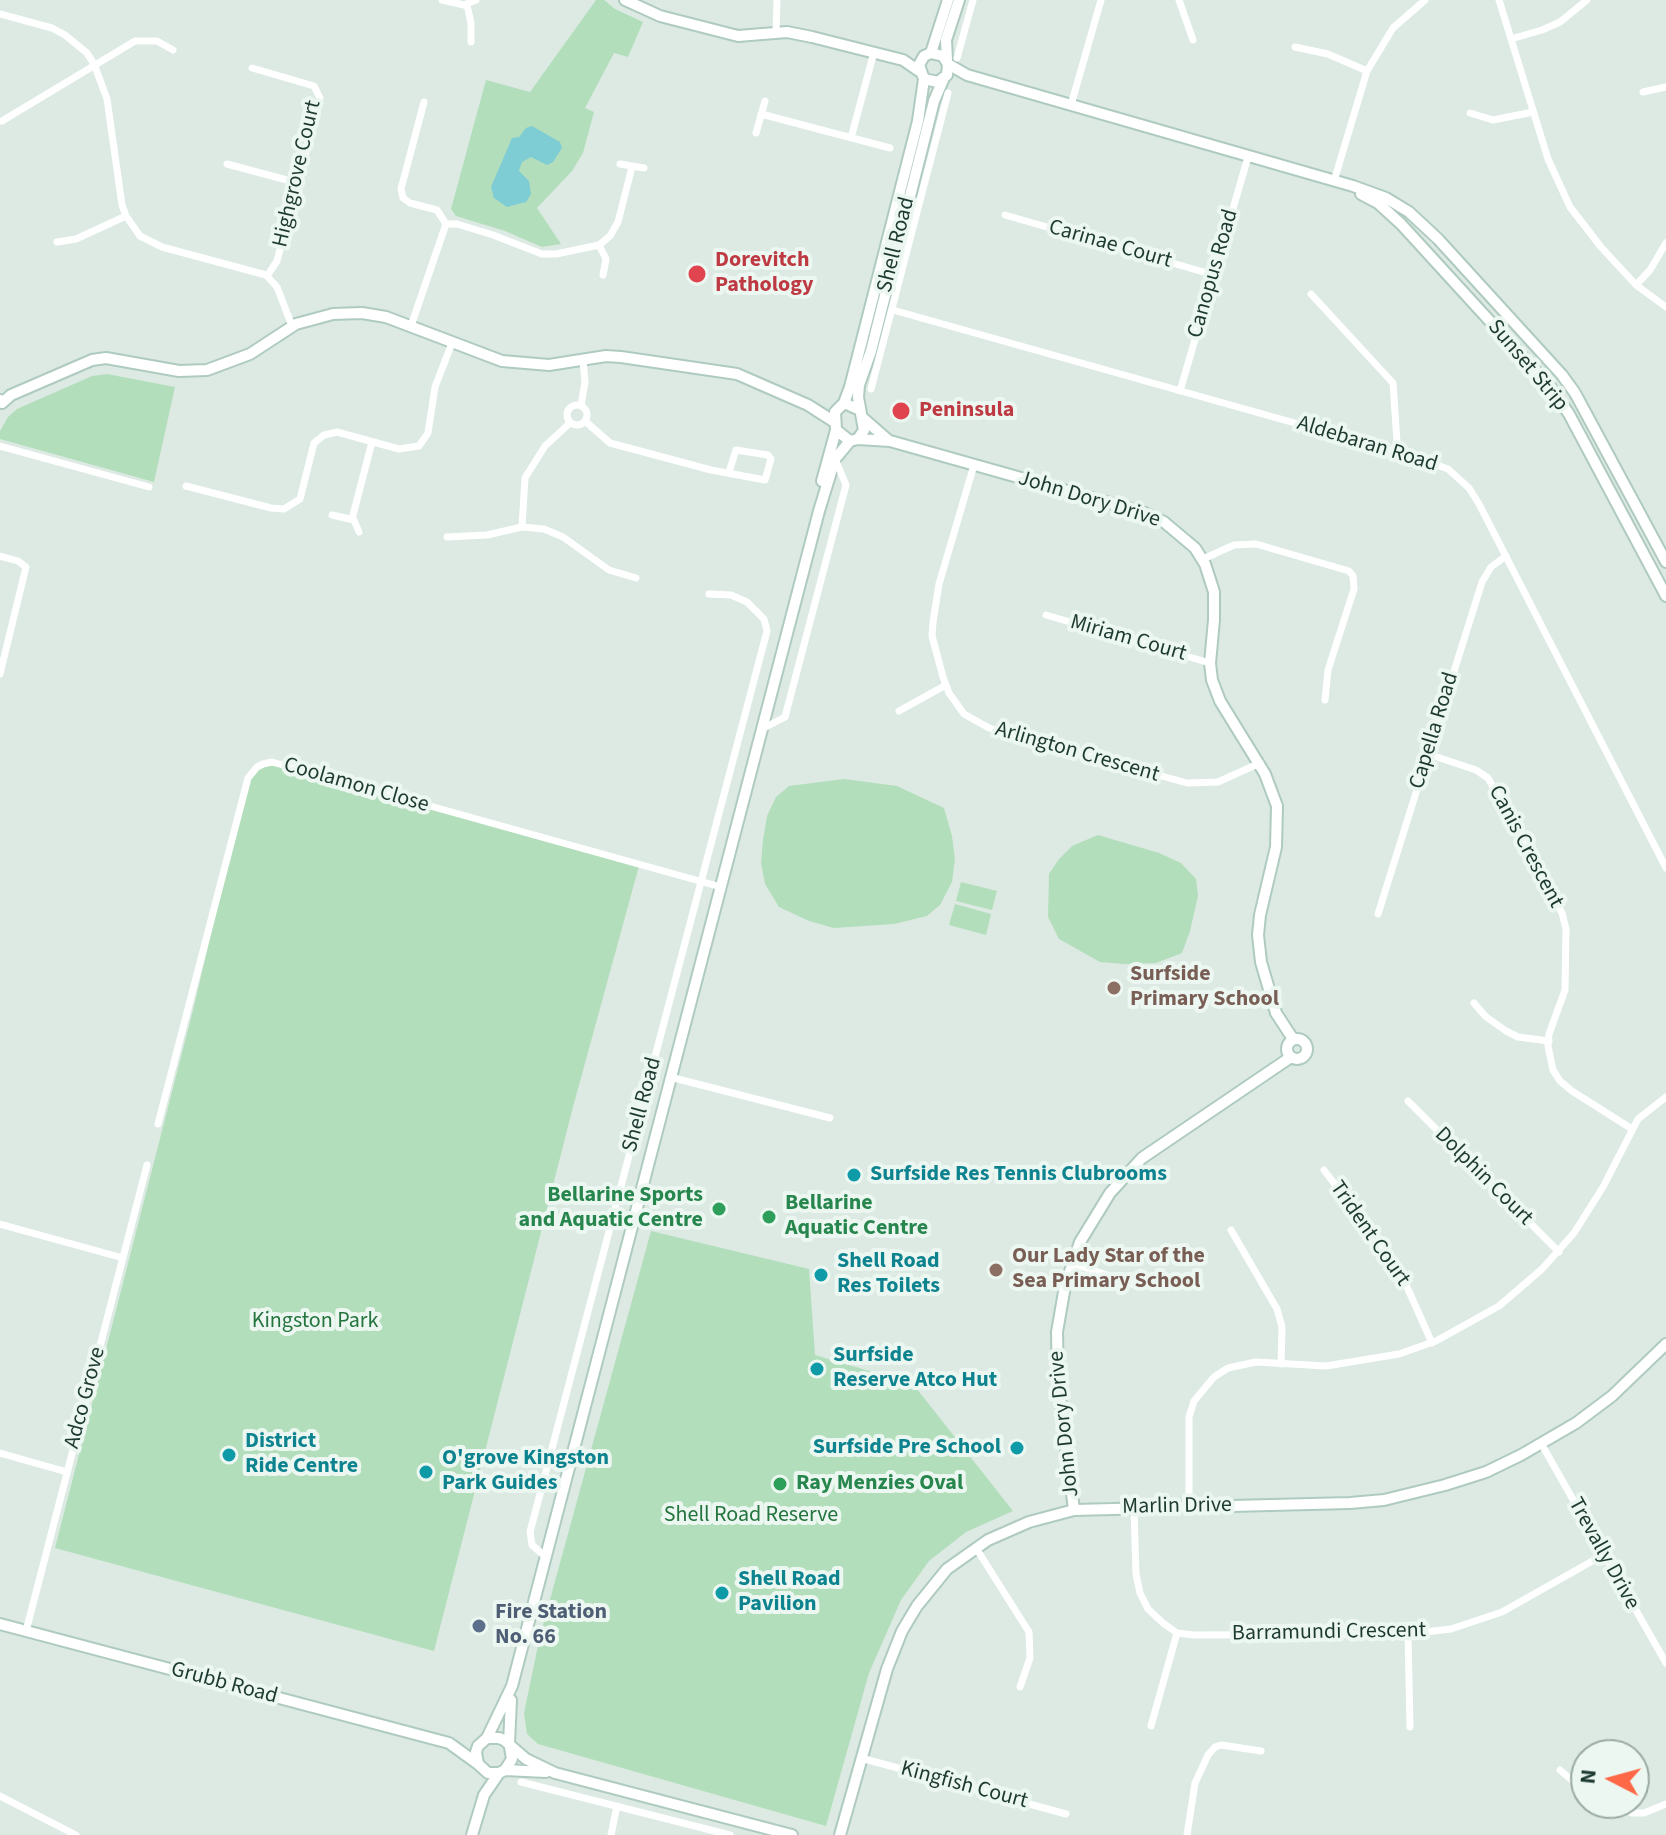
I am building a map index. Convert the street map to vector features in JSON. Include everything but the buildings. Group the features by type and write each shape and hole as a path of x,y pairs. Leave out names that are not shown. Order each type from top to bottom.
{"street":[{"path":"442,0 467,5 476,0"},
{"path":"625,0 660,16 727,33 749,36 799,34 874,52 911,65 932,83 948,67 939,53 912,59 892,57"},
{"path":"776,33 777,0"},
{"path":"921,75 920,62 928,54 948,0"},
{"name":"Shell Road","path":"948,67 946,40 959,0"},
{"name":"Shell Road","path":"819,511 834,425 850,387 934,101 973,0"},
{"path":"1071,105 1101,0"},
{"path":"1179,0 1193,40"},
{"path":"1334,181 1367,71 1393,28 1425,0"},
{"path":"1499,0 1548,159 1570,207 1636,285 1666,307"},
{"path":"1511,39 1560,22 1587,0"},
{"path":"467,5 471,42"},
{"path":"0,14 52,28 87,53 94,64 105,87 126,216 140,236 162,247 267,276 277,287 292,326"},
{"path":"2,121 94,64 140,40 157,41 173,50"},
{"path":"1295,47 1328,54 1367,71"},
{"path":"851,138 874,52"},
{"name":"Sunset Strip","path":"948,67 1334,181 1386,198 1409,212 1438,239 1562,375 1575,393 1666,562"},
{"name":"Highgrove Court","path":"252,68 307,83 319,93 277,261 267,276"},
{"name":"Shell Road","path":"509,1745 512,1686 819,511 835,459 864,430 859,385 871,351 900,213 918,121 921,75"},
{"path":"1643,92 1666,87"},
{"name":"Shell Road","path":"871,389 948,93"},
{"path":"756,133 765,101"},
{"path":"424,102 401,189 403,198 437,210 446,224"},
{"path":"1470,113 1493,120 1533,112"},
{"path":"761,114 890,148"},
{"name":"Canopus Road","path":"1180,391 1248,157"},
{"path":"227,164 298,183"},
{"path":"620,164 644,168"},
{"path":"446,224 457,224 493,235 542,254 599,245 610,236 618,222 632,167"},
{"name":"Sunset Strip","path":"1334,181 1378,203 1401,224 1551,388 1569,414 1666,596"},
{"name":"Carinae Court","path":"1005,215 1214,275"},
{"path":"57,242 76,239 126,216"},
{"path":"411,326 446,224"},
{"path":"1636,285 1650,270 1666,243"},
{"path":"599,245 606,259 603,275"},
{"path":"1311,294 1393,383 1397,442 1394,451"},
{"name":"Aldebaran Road","path":"893,310 1394,451 1434,463 1459,478 1479,504 1666,868"},
{"path":"1,402 92,360 119,360 160,369 207,370 250,354 292,326 333,314 362,313 386,317 502,361 549,365 621,357 737,374 808,405 854,440"},
{"path":"186,486 284,509 295,505 300,499 311,452 319,438 337,432 406,450 419,446 429,426 435,387 452,343"},
{"path":"581,406 585,382 583,360"},
{"path":"808,405 842,404"},
{"name":"John Dory Drive","path":"842,404 862,415 890,441"},
{"path":"570,423 567,411 572,406 581,406 586,411 585,421"},
{"path":"570,423 579,425 585,421"},
{"path":"585,421 615,444 711,470 765,480 771,459 768,455 739,449 734,453 729,472"},
{"path":"522,527 525,478 545,446 570,423"},
{"name":"John Dory Drive","path":"854,440 890,441 1145,513 1182,534 1203,559 1214,592 1210,663 1220,701 1260,763 1273,792 1278,819 1276,847 1258,935 1261,962 1276,1013 1293,1039"},
{"path":"359,532 352,519 372,442"},
{"path":"0,446 149,487"},
{"path":"762,729 785,717 846,485 835,459"},
{"name":"Arlington Crescent","path":"974,465 934,603 932,636 946,685 956,704 974,722 1187,783 1218,782 1260,763"},
{"path":"332,515 352,519"},
{"path":"447,537 487,535 522,527 554,532 609,570 636,578"},
{"path":"1203,559 1234,545 1256,544 1338,565 1349,571 1353,576 1354,589 1328,670 1325,700"},
{"path":"0,556 18,561 26,567 0,674"},
{"name":"Capella Road","path":"1378,914 1482,582 1491,567 1506,556"},
{"name":"Shell Road","path":"546,1557 532,1545 530,1532 767,631 764,619 747,602 731,595 709,594"},
{"name":"Miriam Court","path":"1046,615 1210,663"},
{"path":"899,711 946,685"},
{"path":"748,711 765,716"},
{"name":"Canis Crescent","path":"1428,754 1476,770 1488,778 1562,913 1566,929 1565,990 1549,1041"},
{"name":"Coolamon Close","path":"158,1124 248,778 257,767 272,762 721,887"},
{"path":"1474,1003 1485,1016 1506,1031 1518,1037 1549,1041 1550,1058 1560,1081 1632,1129"},
{"path":"1293,1039 1302,1040 1307,1049 1303,1057 1291,1057 1286,1049 1293,1039"},
{"name":"John Dory Drive","path":"1074,1510 1056,1356 1060,1308 1080,1242 1102,1204 1142,1158 1291,1057"},
{"path":"670,1077 830,1118"},
{"path":"1189,1507 1187,1434 1194,1401 1203,1388 1228,1368 1256,1362 1307,1366 1386,1358 1432,1343 1499,1306 1559,1252 1588,1213 1632,1129 1648,1109 1666,1097"},
{"name":"Dolphin Court","path":"1408,1101 1559,1252"},
{"name":"Adco Grove","path":"26,1631 147,1165"},
{"name":"Trident Court","path":"1324,1170 1399,1269 1432,1343"},
{"path":"0,1224 123,1258"},
{"path":"1231,1230 1277,1309 1282,1327 1281,1364"},
{"path":"1072,1263 1138,1286"},
{"name":"Marlin Drive","path":"840,1835 887,1669 902,1631 931,1586 947,1569 976,1548 1029,1522 1074,1510 1384,1500 1430,1489 1486,1472 1542,1445 1612,1396 1666,1344"},
{"name":"Trevally Drive","path":"1542,1445 1666,1663"},
{"path":"0,1453 67,1472"},
{"path":"1134,1508 1136,1574 1140,1593 1148,1609 1177,1633 1151,1726"},
{"path":"976,1548 1029,1632 1030,1658 1020,1687"},
{"name":"Barramundi Crescent","path":"1177,1633 1408,1634 1451,1629 1493,1616 1603,1555"},
{"name":"Grubb Road","path":"0,1624 449,1743 484,1740"},
{"path":"1408,1634 1410,1727"},
{"name":"Shell Road","path":"484,1740 512,1686"},
{"path":"472,1835 479,1808 476,1752 484,1740 499,1738 526,1759 555,1773 755,1830 792,1835"},
{"name":"Grubb Road","path":"449,1743 478,1765"},
{"path":"479,1808 512,1759 509,1745"},
{"path":"1187,1835 1195,1783 1215,1747 1221,1745 1261,1751"},
{"name":"Kingfish Court","path":"861,1758 1066,1814"},
{"path":"478,1765 488,1773 555,1773"},
{"path":"1560,1770 1570,1779"},
{"path":"521,1782 730,1835"},
{"path":"0,1796 76,1835"},
{"path":"611,1835 617,1806"}],"green space":[{"path":"596,0 604,0 615,9 643,22 628,57 614,53 585,108 594,112 583,153 572,171 537,208 561,244 542,247 505,231 456,216 451,209 486,80 530,92"},
{"path":"107,374 175,387 154,482 0,439 0,431 17,409 92,376"},
{"name":"Kingston Park","path":"272,762 639,866 573,1107 434,1651 55,1548 194,1006 248,778 257,767"},
{"path":"844,779 897,786 944,808 955,859 952,882 940,905 927,916 894,924 834,928 779,907 765,884 761,863 763,840 767,816 776,797 789,786"},
{"path":"1098,835 1159,853 1181,863 1196,879 1198,896 1182,953 1156,963 1100,962 1059,939 1048,917 1049,874 1072,846"},
{"path":"961,882 997,891 992,910 956,901"},
{"path":"955,904 991,914 986,935 949,925"},
{"name":"Shell Road Reserve","path":"651,1231 809,1269 815,1355 913,1384 1013,1511 966,1532 929,1561 901,1600 869,1673 826,1826 538,1744 527,1734 524,1713 540,1636"}],"water":[{"path":"532,126 560,142 562,148 553,162 547,165 531,157 522,162 519,171 529,181 531,194 526,202 507,207 494,198 491,187 512,138 519,137"}],"place":[{"name":"Dorevitch Pathology","path":"697,274"},
{"name":"Peninsula","path":"901,411"},
{"name":"Surfside Primary School","path":"1114,988"},
{"name":"Surfside Res Tennis Clubrooms","path":"854,1175"},
{"name":"Bellarine Sports and Aquatic Centre","path":"719,1209"},
{"name":"Bellarine Aquatic Centre","path":"769,1217"},
{"name":"Our Lady Star of the Sea Primary School","path":"996,1270"},
{"name":"Shell Road Res Toilets","path":"821,1275"},
{"name":"Surfside Reserve Atco Hut","path":"817,1369"},
{"name":"Surfside Pre School","path":"1017,1448"},
{"name":"District Ride Centre","path":"229,1455"},
{"name":"O'grove Kingston Park Guides","path":"426,1472"},
{"name":"Ray Menzies Oval","path":"780,1484"},
{"name":"Shell Road Pavilion","path":"722,1593"},
{"name":"Fire Station No. 66","path":"479,1626"}]}
